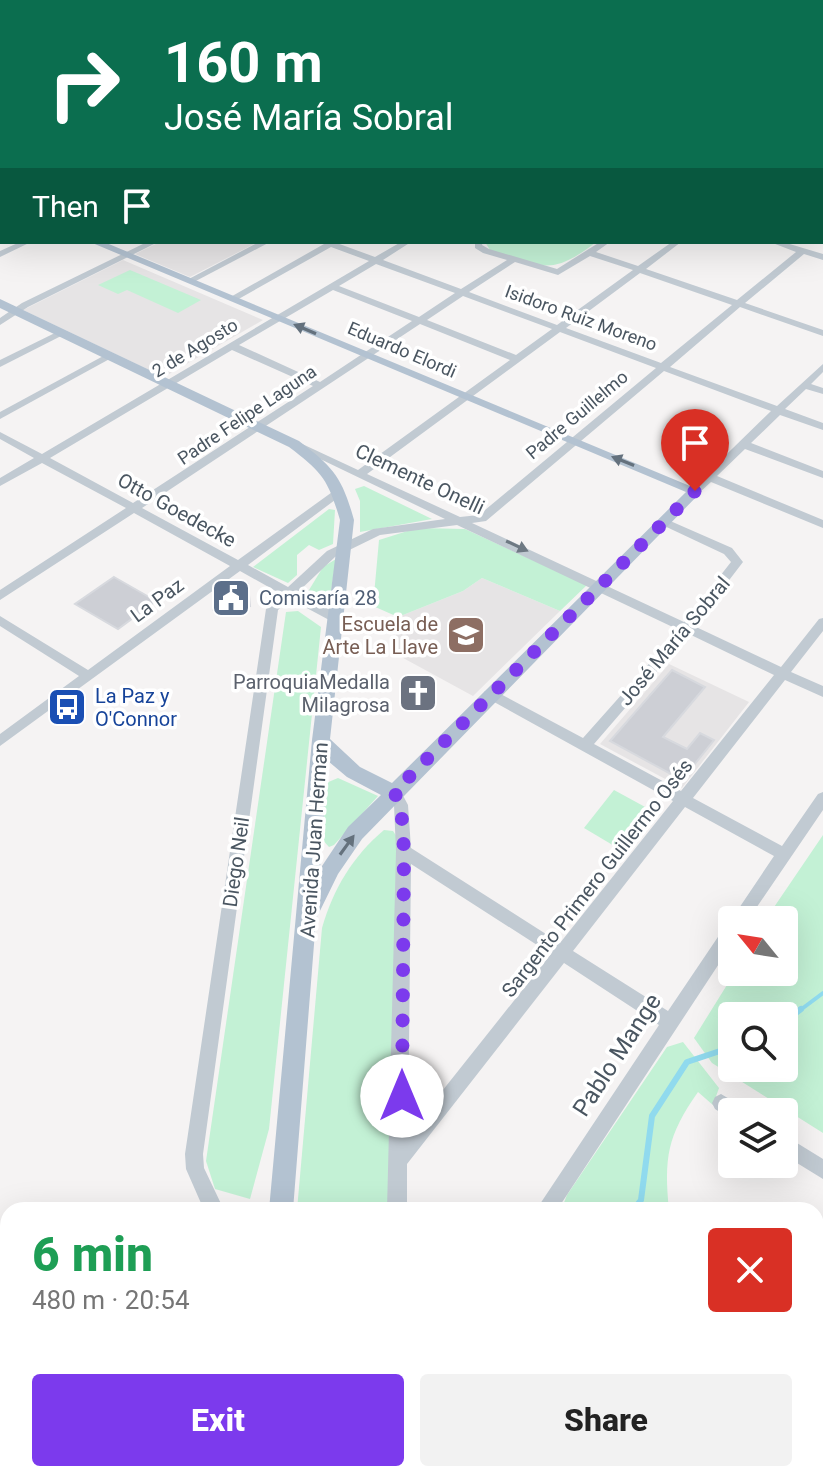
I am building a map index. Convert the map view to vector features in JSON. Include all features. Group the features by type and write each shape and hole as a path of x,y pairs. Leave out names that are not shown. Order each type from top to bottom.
{"main road":[{"name":"Eduardo Elordi","path":"100,244 695,491"},
{"name":"Clemente Onelli","path":"0,303 294,444"},
{"name":"Avenida Juan Herman","path":"282,1202 309,913 321,740 347,545 347,520 339,492 325,468 294,444"},
{"path":"309,913 330,869 355,833 695,491"},
{"path":"321,740 336,760 353,774 394,792"}],"street":[{"path":"0,254 22,244"},
{"path":"0,322 150,244"},
{"path":"189,281 262,244"},
{"path":"232,299 326,244"},
{"name":"Isidoro Ruiz Moreno","path":"331,244 664,365 823,427"},
{"name":"2 de Agosto","path":"0,483 404,244"},
{"path":"480,244 481,248 512,260 558,272 603,244"},
{"path":"361,473 674,244"},
{"path":"780,244 823,257"},
{"name":"Padre Guillelmo","path":"347,545 391,528 482,518 802,251"},
{"path":"591,253 823,333"},
{"name":"Padre Felipe Laguna","path":"0,596 512,260"},
{"path":"331,286 517,359"},
{"path":"0,364 62,333"},
{"path":"230,345 321,386"},
{"path":"0,416 110,356"},
{"path":"695,491 823,367"},
{"path":"805,385 823,391"},
{"name":"Otto Goedecke","path":"0,435 335,618"},
{"name":"Clemente Onelli","path":"294,444 467,522 823,692"},
{"path":"743,444 823,475"},
{"path":"709,477 823,524"},
{"name":"La Paz","path":"0,741 339,492"},
{"name":"José María Sobral","path":"584,746 687,628 737,562 728,551 664,523"},
{"name":"Diego Neil","path":"210,1202 195,1169 194,1154 272,609 318,563 347,545"},
{"path":"0,620 88,676"},
{"name":"Sargento Primero Guillermo Osés","path":"401,1157 823,622"},
{"path":"490,694 784,854"},
{"path":"394,792 401,805 404,851 401,1157 398,1202"},
{"path":"749,906 823,798"},
{"path":"404,851 670,1022"},
{"name":"Pablo Mange","path":"551,1202 718,951"},
{"path":"798,1153 823,1170"}],"shaded area":[{"path":"156,244 254,244 190,277 135,254"},
{"path":"123,260 263,320 164,377 23,310"},
{"name":"Escuela de Arte La Llave","path":"482,578 560,611 473,696 394,653 398,617 463,591"},
{"path":"669,664 749,702 682,788 600,744"}],"green space":[{"path":"486,244 593,244 567,261 544,266 490,250"},
{"path":"130,270 201,300 178,313 127,290 118,294 98,285"},
{"path":"364,486 432,519 360,532 360,501 355,489"},
{"path":"329,509 335,510 333,544 319,550 309,545 297,555 297,575 288,583 253,567"},
{"path":"417,528 465,529 587,585 560,611 482,578 463,591 398,617 373,606 379,540"},
{"path":"336,559 329,603 326,606 319,604 309,590 323,567"},
{"path":"298,611 321,627 269,1129 250,1199 215,1189 206,1161 286,612"},
{"path":"338,778 378,796 329,847 321,838 326,783"},
{"path":"614,790 647,808 616,847 584,828"},
{"path":"384,830 393,831 397,837 388,1202 298,1202 322,928 332,900 363,851"},
{"path":"823,835 823,1133 798,1117 798,1098 768,1098 742,1082 798,1082 798,1002 718,1002 718,1067 694,1038 726,986 798,986 798,906 775,906"},
{"path":"683,1042 719,1088 713,1105 698,1092 674,1135 668,1161 669,1202 564,1202 567,1195 667,1047"}],"building":[{"path":"114,577 156,601 118,629 75,604"},
{"name":"Comisaría 28","path":"248,584 250,606 213,610 213,594 222,592 224,587"},
{"path":"672,670 705,687 663,737 687,749 700,733 714,740 682,780 610,741"}],"waterway":[{"path":"799,1011 823,993"},
{"path":"639,1202 652,1116 687,1062 718,1052"}],"place":[{"name":"Comisaría 28","path":"231,598"},
{"name":"Escuela de Arte La Llave","path":"466,635"},
{"name":"ParroquiaMedalla Milagrosa","path":"418,693"},
{"name":"La Paz y O'Connor","path":"67,707"}],"route":[{"path":"402,1096 404,851 401,805 394,792 695,491"}]}
